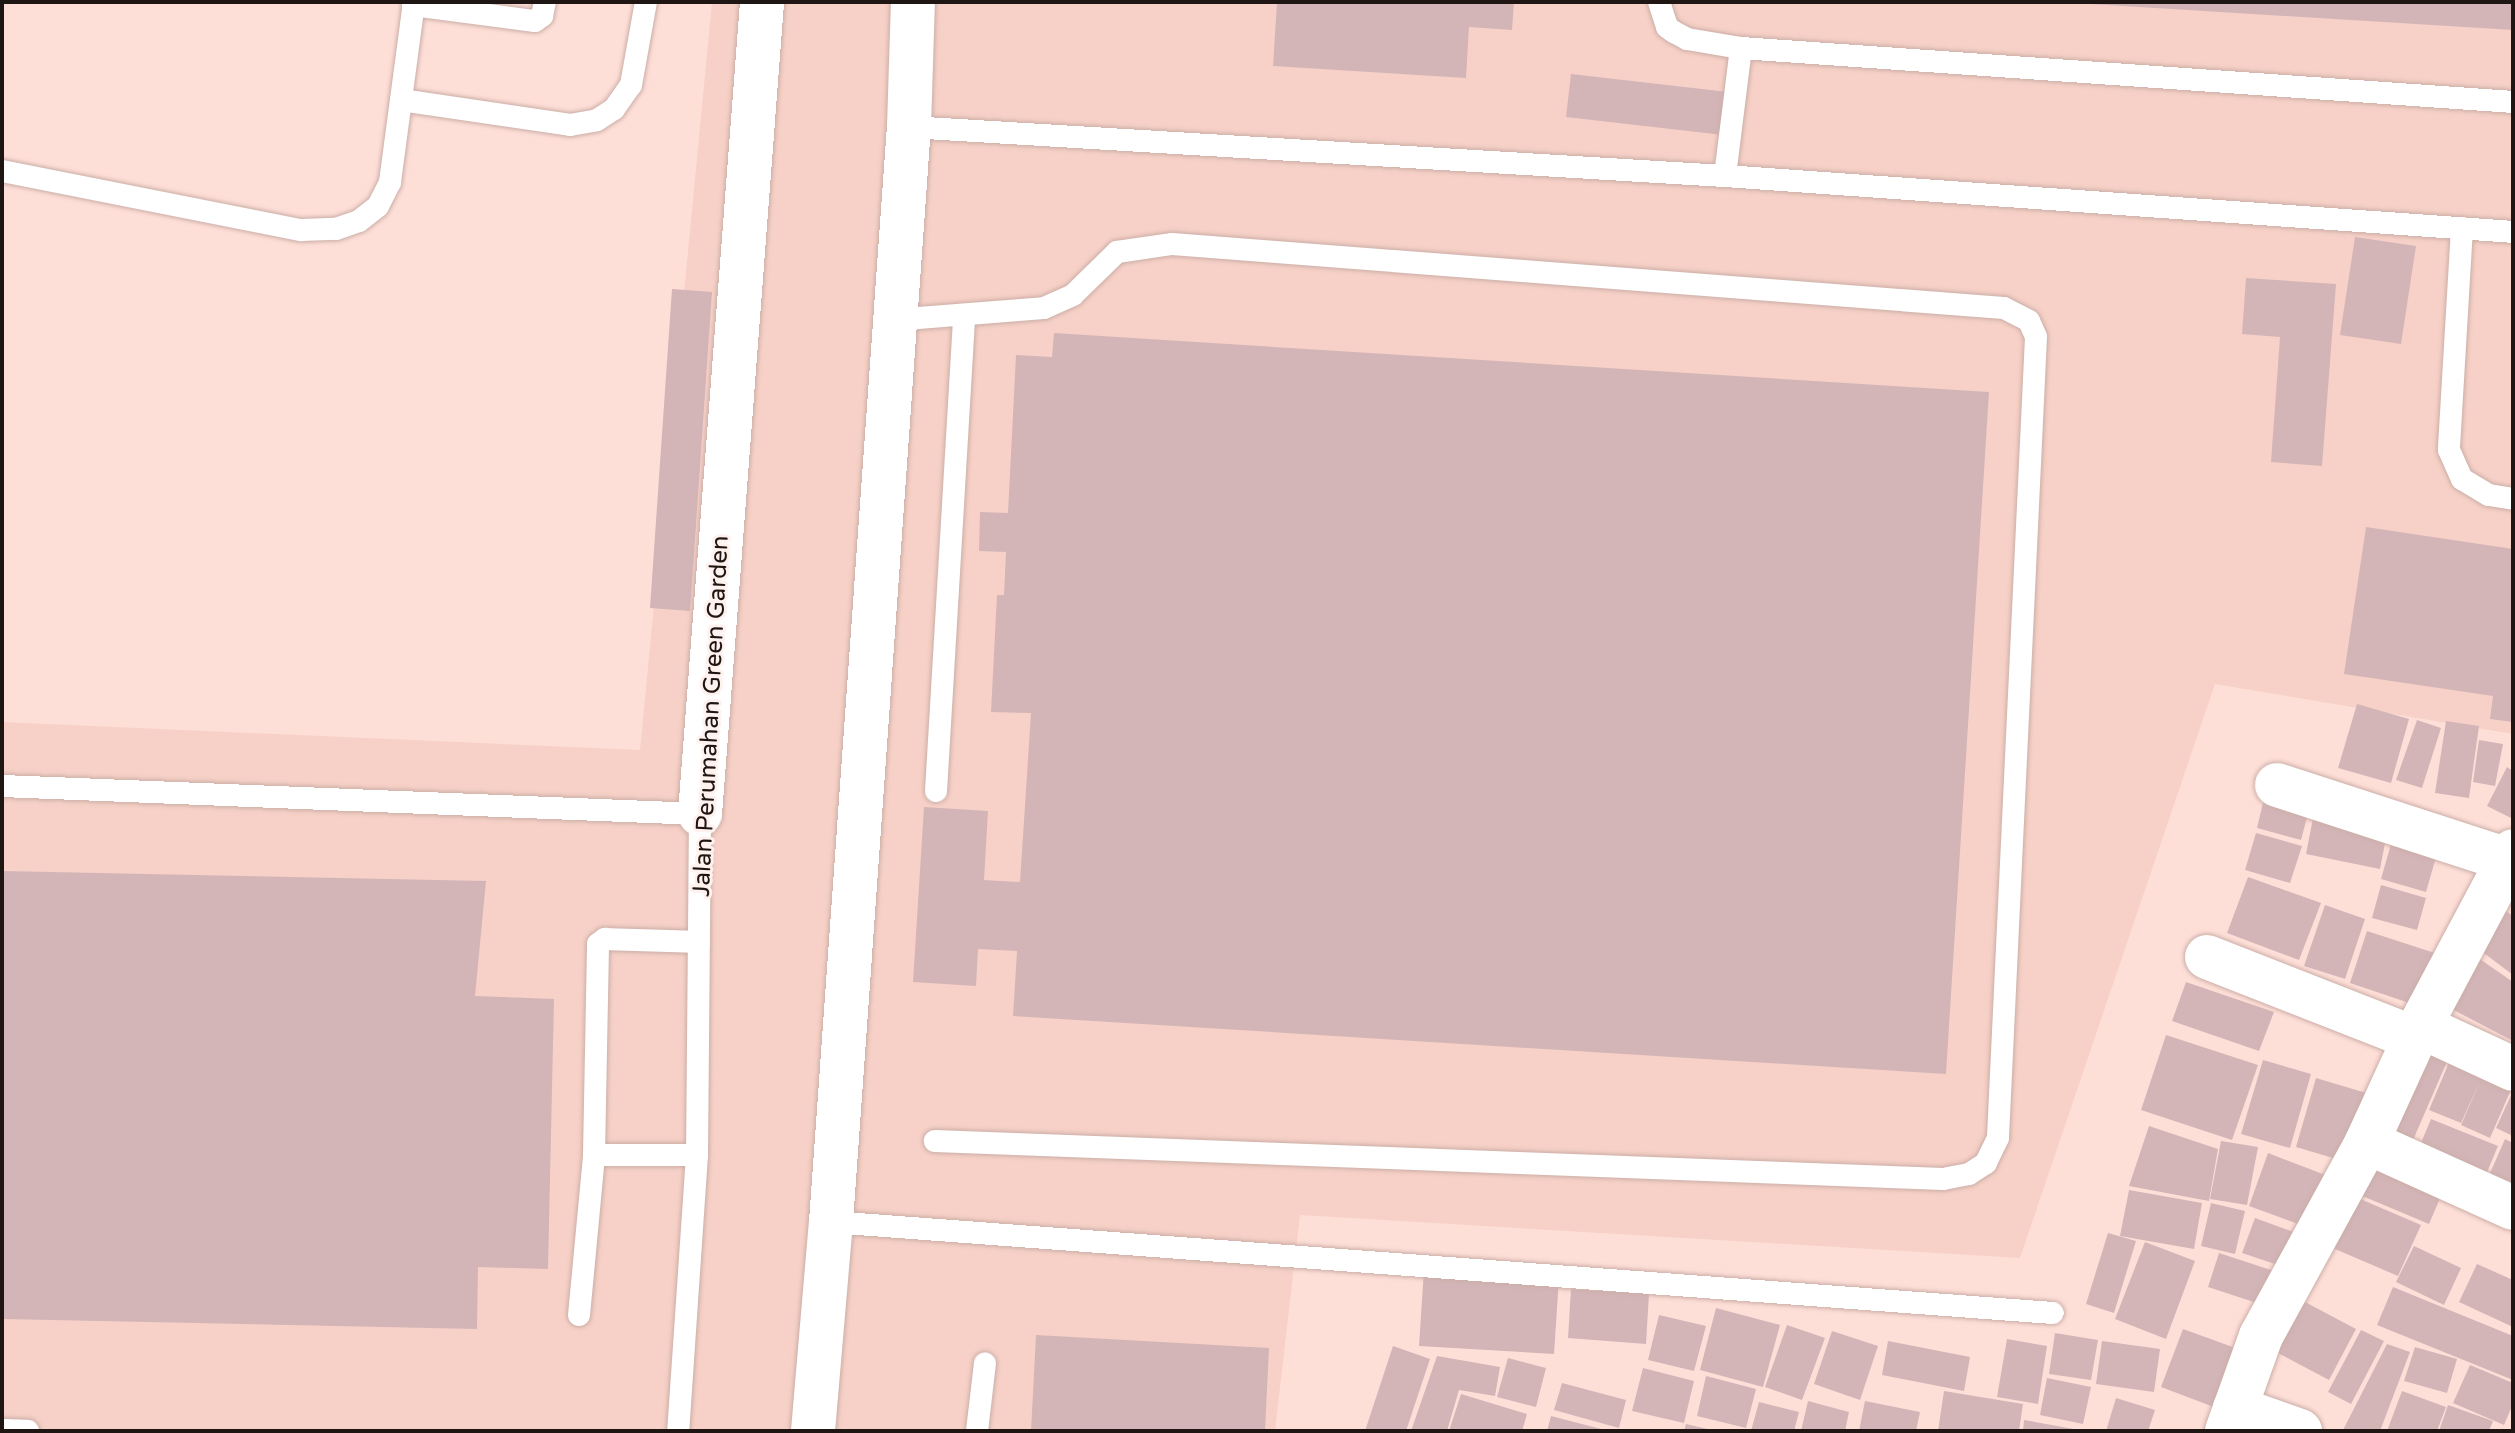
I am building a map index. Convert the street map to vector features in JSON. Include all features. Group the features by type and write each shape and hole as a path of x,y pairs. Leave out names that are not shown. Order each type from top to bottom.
{"street":[{"name":"Jalan Perumahan Green Garden","path":"700,814 762,2"},
{"path":"813,1431 831,1222 909,127 913,2"},
{"path":"2277,785 2511,855 2417,1032 2367,1142 2261,1336 2231,1419 2300,1431"},
{"path":"2207,957 2513,1069"},
{"path":"2367,1142 2513,1208"}],"lane":[{"path":"2,171 301,230 336,229 359,221 378,206 390,182 414,4 535,21 542,16 545,2"},
{"path":"401,100 570,125 597,120 614,109 631,85 646,2"},
{"path":"1659,2 1667,27 1674,32 1687,39 1741,48 2513,102"},
{"path":"1725,176 1741,48"},
{"path":"909,127 1725,176 2513,232"},
{"path":"2462,228 2449,450 2462,479 2489,495 2513,499"},
{"path":"893,320 1044,308 1073,295 1117,252 1172,244 2004,308 2029,321 2036,337 1998,1138 1986,1163 1969,1174 1943,1179 935,1141"},
{"path":"936,791 964,315"},
{"path":"2,786 700,814"},
{"name":"Jalan Perumahan Green Garden","path":"678,1431 697,1155 700,814"},
{"path":"579,1315 594,1155 598,944 605,939 699,942"},
{"path":"594,1155 697,1155"},
{"path":"831,1222 2053,1313"},
{"path":"977,1431 985,1363"},
{"path":"2,1430 28,1431"}],"shaded area":[{"path":"712,2 2513,2 2513,734 2215,684 2020,1258 1300,1215 1275,1431 2,1431 2,722 640,750"}],"building":[{"path":"1277,2 1514,2 1512,30 1469,27 1466,78 1273,66"},
{"path":"2513,2 2513,30 2091,4"},
{"path":"1571,74 1728,92 1723,135 1566,117"},
{"path":"2355,237 2416,246 2401,344 2340,335"},
{"path":"2246,278 2336,284 2322,466 2271,462 2280,337 2242,334"},
{"path":"672,289 712,292 690,611 650,608"},
{"path":"1054,333 1989,392 1946,1074 1013,1016 1017,951 978,949 976,986 913,982 924,807 988,811 984,880 1020,882 1031,713 991,712 997,595 1004,595 1006,552 979,551 980,512 1008,513 1016,355 1052,357"},
{"path":"2366,527 2513,549 2513,722 2490,719 2493,696 2344,674"},
{"path":"2357,704 2409,719 2391,783 2338,768"},
{"path":"2417,720 2441,728 2422,788 2396,780"},
{"path":"2446,721 2479,726 2469,798 2435,793"},
{"path":"2479,740 2503,744 2495,786 2473,782"},
{"path":"2507,767 2513,771 2513,819 2487,806"},
{"path":"2266,790 2311,802 2301,840 2257,828"},
{"path":"2315,808 2389,822 2380,869 2306,854"},
{"path":"2395,830 2440,843 2426,892 2381,879"},
{"path":"2256,833 2302,846 2290,883 2245,870"},
{"path":"2,871 486,881 475,996 554,999 548,1269 478,1267 477,1329 2,1319"},
{"path":"2248,877 2321,903 2299,960 2227,933"},
{"path":"2381,885 2426,898 2417,930 2372,918"},
{"path":"2496,904 2513,916 2513,975 2468,941"},
{"path":"2325,905 2365,919 2345,979 2304,966"},
{"path":"2367,931 2444,956 2427,1009 2350,983"},
{"path":"2474,955 2513,982 2513,1041 2448,1007"},
{"path":"2186,982 2274,1012 2259,1051 2172,1021"},
{"path":"2166,1035 2258,1065 2232,1140 2141,1110"},
{"path":"2414,1042 2449,1057 2407,1154 2372,1139"},
{"path":"2263,1060 2311,1074 2290,1148 2241,1134"},
{"path":"2450,1060 2513,1085 2490,1138 2461,1125 2481,1079 2461,1123 2429,1110"},
{"path":"2316,1078 2373,1095 2353,1164 2296,1147"},
{"path":"2513,1091 2513,1136 2496,1128"},
{"path":"2431,1119 2498,1146 2482,1184 2415,1157"},
{"path":"2149,1126 2218,1149 2209,1201 2129,1186"},
{"path":"2505,1139 2513,1143 2513,1199 2484,1187"},
{"path":"2221,1141 2258,1147 2247,1205 2210,1199"},
{"path":"2268,1153 2336,1179 2317,1231 2249,1206"},
{"path":"2378,1153 2447,1182 2429,1224 2360,1195"},
{"path":"2129,1190 2202,1203 2194,1249 2120,1236"},
{"path":"2344,1192 2421,1225 2398,1276 2321,1243"},
{"path":"2211,1203 2245,1211 2235,1254 2201,1246"},
{"path":"2255,1218 2299,1234 2287,1268 2242,1253"},
{"path":"2108,1233 2136,1241 2114,1313 2086,1304"},
{"path":"2145,1242 2195,1261 2166,1339 2115,1319"},
{"path":"2414,1246 2461,1268 2444,1305 2396,1282"},
{"path":"2219,1253 2277,1272 2266,1306 2208,1287"},
{"path":"2477,1264 2513,1280 2513,1327 2459,1302"},
{"path":"1424,1269 1559,1278 1554,1354 1419,1346"},
{"path":"2393,1287 2513,1336 2513,1380 2377,1325"},
{"path":"1571,1289 1649,1294 1646,1344 1568,1338"},
{"path":"2290,1294 2356,1329 2329,1380 2263,1345"},
{"path":"1716,1308 1780,1325 1763,1387 1700,1370"},
{"path":"1659,1315 1706,1326 1694,1371 1648,1360"},
{"path":"1787,1325 1825,1338 1802,1400 1765,1387"},
{"path":"2183,1329 2241,1350 2219,1409 2161,1387"},
{"path":"2361,1330 2384,1341 2351,1404 2328,1392"},
{"path":"1832,1331 1878,1346 1860,1400 1814,1384"},
{"path":"2055,1333 2098,1340 2091,1380 2049,1374"},
{"path":"1036,1335 1269,1348 1265,1431 1031,1431"},
{"path":"2007,1339 2047,1346 2038,1404 1997,1397"},
{"path":"1888,1341 1970,1357 1964,1391 1882,1375"},
{"path":"2102,1341 2160,1349 2154,1392 2096,1384"},
{"path":"2387,1344 2410,1352 2380,1431 2343,1430"},
{"path":"1393,1346 1430,1359 1406,1431 1365,1431"},
{"path":"2415,1347 2457,1359 2447,1393 2404,1381"},
{"path":"1437,1356 1500,1367 1495,1396 1459,1390 1447,1431 1411,1431"},
{"path":"1508,1358 1546,1368 1536,1407 1497,1397"},
{"path":"2470,1365 2513,1383 2513,1404 2504,1425 2453,1403"},
{"path":"1643,1368 1694,1381 1684,1423 1632,1411"},
{"path":"1706,1376 1756,1389 1746,1428 1697,1416"},
{"path":"2047,1378 2091,1387 2083,1424 2040,1415"},
{"path":"1562,1383 1626,1400 1619,1428 1554,1410"},
{"path":"1944,1391 2023,1404 2019,1431 1938,1431"},
{"path":"2402,1391 2446,1407 2437,1431 2387,1431"},
{"path":"1461,1394 1527,1414 1522,1431 1449,1431"},
{"path":"2116,1398 2155,1410 2148,1431 2106,1431"},
{"path":"1808,1401 1849,1412 1845,1431 1801,1431"},
{"path":"1865,1401 1920,1412 1916,1431 1859,1431"},
{"path":"1759,1402 1799,1412 1794,1431 1751,1431"},
{"path":"2448,1405 2493,1421 2489,1431 2439,1431"},
{"path":"1551,1416 1605,1430 1605,1431 1547,1431"},
{"path":"2024,1420 2074,1429 2074,1431 2023,1431"},
{"path":"1686,1424 1712,1430 1712,1431 1684,1431"}]}
